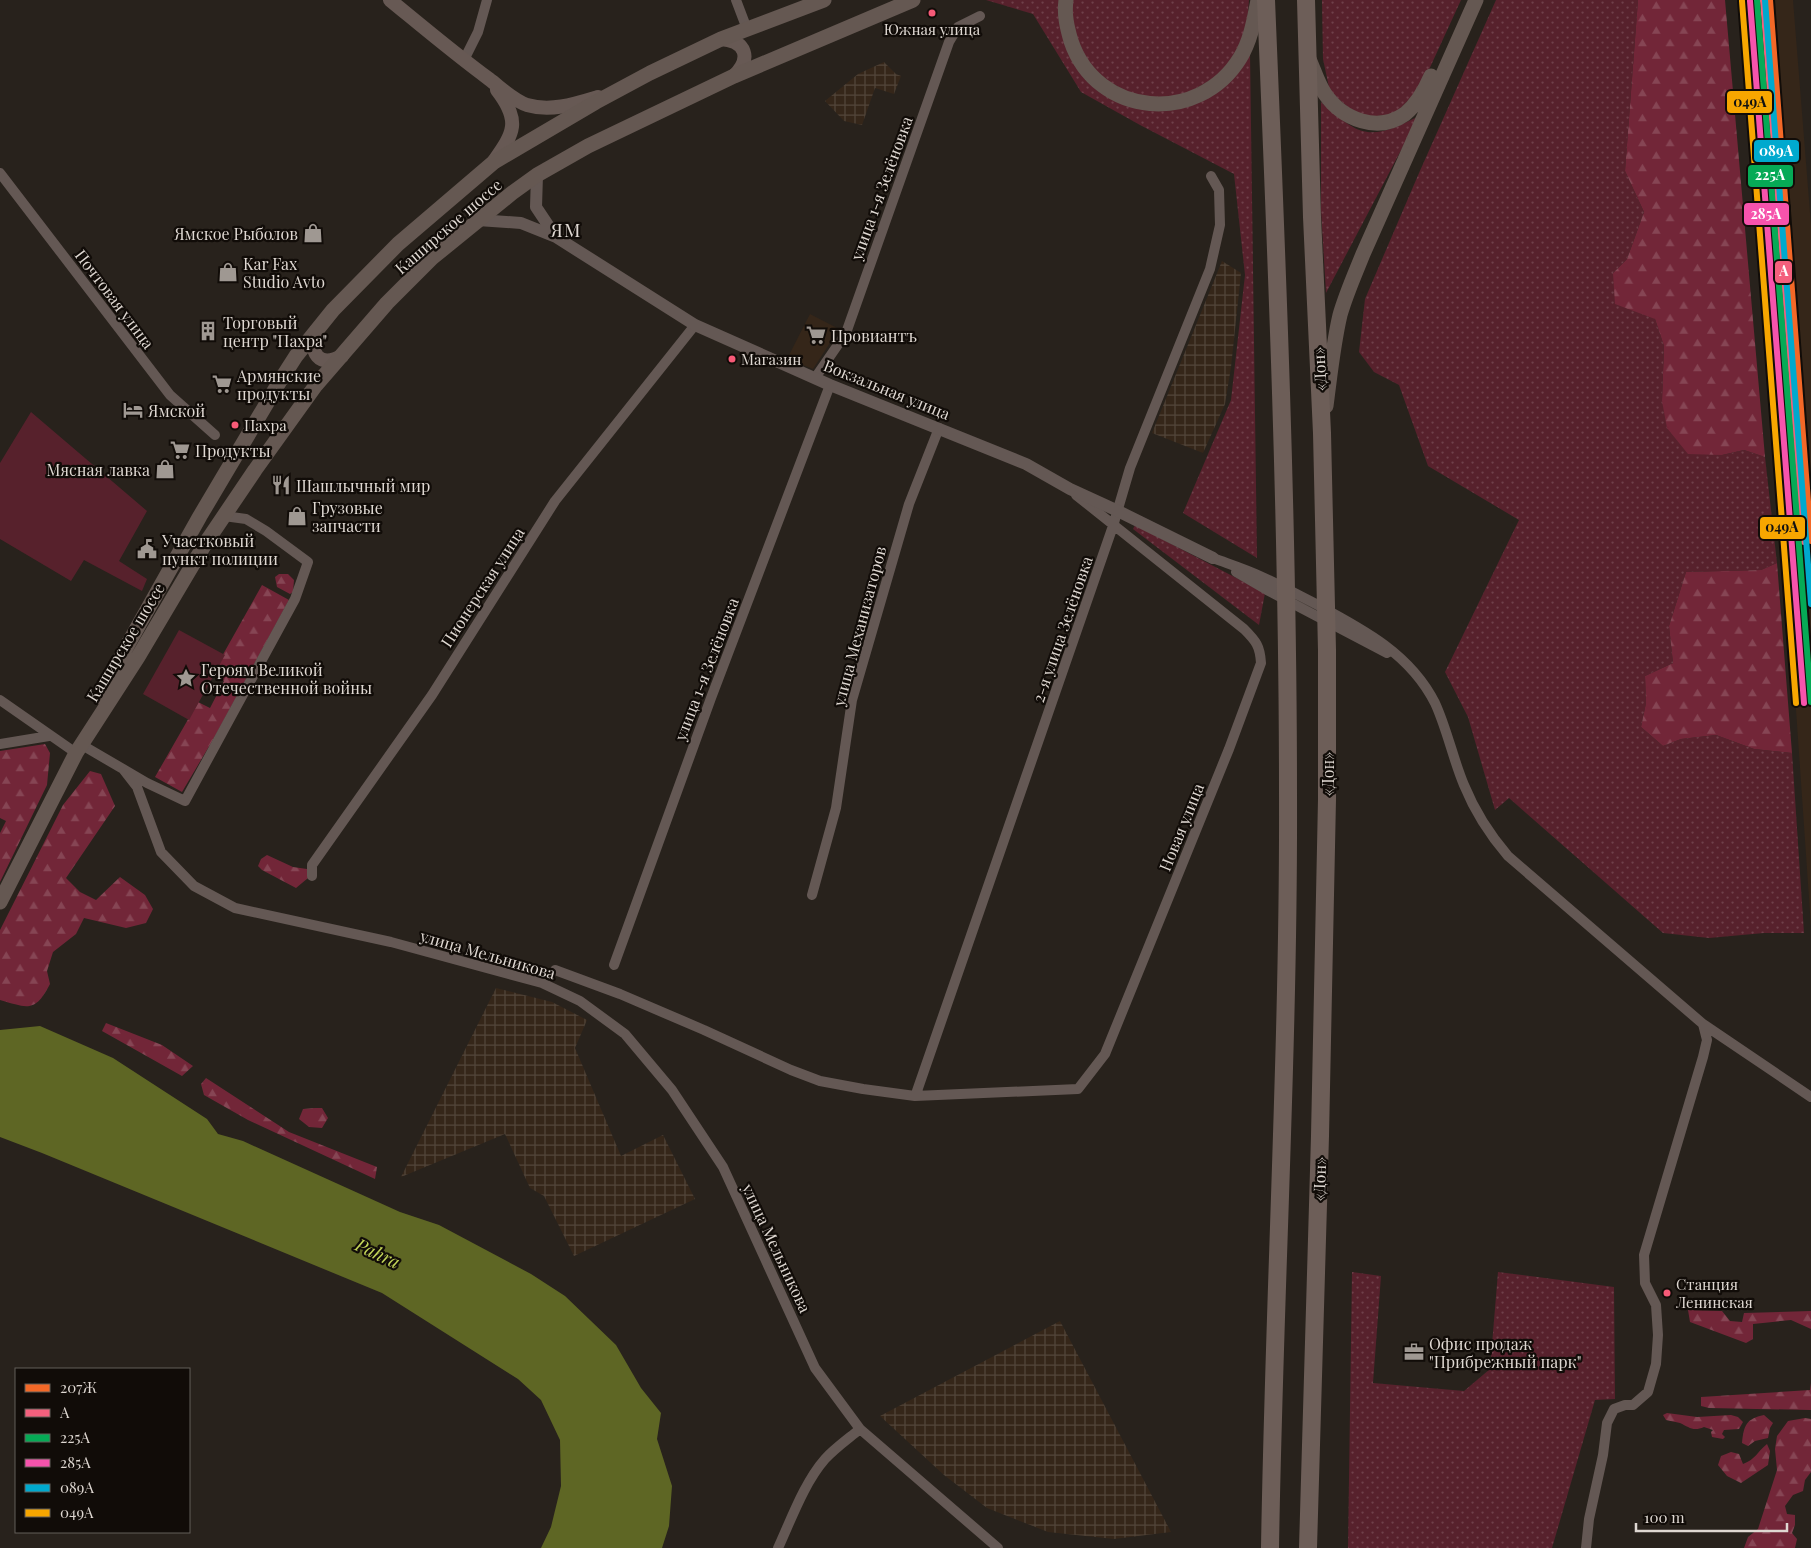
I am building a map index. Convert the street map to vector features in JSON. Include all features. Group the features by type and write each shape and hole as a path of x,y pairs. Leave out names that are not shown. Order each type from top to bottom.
{"highway":[{"path":"1266,0 1282,428 1287,623 1288,797 1270,1548"},
{"name":"«Дон»","path":"1306,0 1312,217 1322,432 1327,799 1320,1136 1308,1548"}],"main road":[{"path":"390,0 483,75 516,100 527,105 539,107 569,106 618,90"},
{"name":"Каширское шоссе","path":"0,902 79,749 123,653 280,381 316,330 333,310 398,244 494,162 650,73 720,39 824,0"},
{"name":"Каширское шоссе","path":"79,749 224,516 316,385 387,303 432,258 537,175 588,146 734,76 913,0"},
{"path":"1066,0 1065,9 1068,33 1080,60 1088,72 1109,90 1121,96 1146,104 1158,105 1191,99 1222,80 1234,67 1246,48 1258,0"},
{"path":"1308,55 1324,93 1334,106 1347,116 1363,122 1380,123 1394,120 1406,113 1424,92 1466,0"},
{"path":"1322,432 1340,314 1363,254 1476,0"},
{"path":"720,39 735,42 740,45 744,52 743,66 734,76"},
{"path":"483,75 507,103 512,120 512,133 494,162"},
{"path":"316,330 313,344 315,354 319,358 329,360 342,356"}],"street":[{"path":"464,60 478,32 487,0"},
{"path":"736,0 747,29"},
{"name":"улица 1-я Зелёновка","path":"815,378 846,332 949,42 958,27 980,16"},
{"name":"Почтовая улица","path":"0,173 170,395 215,436"},
{"name":"Вокзальная улица","path":"537,175 536,207 556,238"},
{"name":"2-я улица Зелёновка","path":"916,1094 1113,526 1130,468 1210,269 1220,225 1219,190 1212,176"},
{"name":"Вокзальная улица","path":"478,220 521,223 556,238 695,325 830,385 1026,464 1070,489 1214,558"},
{"name":"Пионерская улица","path":"312,876 312,865 432,695 555,501 695,325"},
{"name":"улица 1-я Зелёновка","path":"614,965 711,698 830,385"},
{"name":"улица Механизаторов","path":"812,895 836,808 852,700 909,504 939,428"},
{"name":"Новая улица","path":"555,970 620,994 820,1081 863,1089 916,1094 1078,1089 1101,1061 1221,768 1261,664 1261,654 1257,642 1244,630 1113,526 1070,489"},
{"path":"0,700 49,736 123,769 185,801 295,599 308,562 266,531 246,519 224,516"},
{"path":"1214,558 1260,576 1358,626 1381,641 1412,670 1434,702 1474,807 1495,840 1508,856 1704,1024 1811,1097"},
{"path":"0,744 49,736"},
{"name":"улица Мельникова","path":"123,769 137,787 161,852 194,886 235,908 391,942 542,983 580,1001 625,1034 672,1090 723,1168 815,1368 860,1429 998,1548"},
{"path":"1586,1548 1589,1519 1603,1455 1607,1423 1614,1409 1625,1405 1633,1405 1648,1392 1656,1364 1658,1335 1656,1305 1645,1283 1644,1255 1703,1056 1707,1040 1704,1024"},
{"path":"778,1548 804,1492 819,1467 826,1458 860,1429"}],"shaded area":[{"path":"986,0 1061,0 1071,56 1149,110 1168,110 1186,106 1250,53 1257,558 1183,513 1231,400 1245,275 1234,174 1081,92 1033,14"},
{"path":"1070,0 1249,0 1247,25 1243,41 1221,74 1183,96 1139,98 1098,76 1075,41"},
{"path":"1322,0 1461,0 1421,87 1395,114 1361,118 1330,92 1323,59"},
{"path":"1496,0 1638,0 1625,171 1644,212 1627,259 1613,273 1655,319 1664,346 1662,401 1722,455 1744,450 1765,457 1777,563 1761,570 1686,572 1669,626 1673,663 1645,676 1646,703 1641,727 1663,746 1681,739 1716,735 1754,749 1792,753 1804,933 1764,933 1709,938 1663,933 1509,798 1495,810 1468,717 1445,672 1519,520 1428,466 1399,385 1374,372 1359,352 1365,299"},
{"path":"1747,0 1793,0 1811,225 1811,927"},
{"path":"884,62 896,74 901,76 894,94 875,88 862,125 844,121 825,101 858,74"},
{"path":"1321,102 1346,123 1367,132 1389,129 1419,116 1326,293 1321,210"},
{"path":"1222,261 1241,273 1225,404 1203,453 1152,433"},
{"path":"810,314 839,329 813,369 787,359"},
{"path":"31,412 147,511 119,561 147,579 142,591 84,560 71,581 0,539 0,463"},
{"path":"1135,525 1265,593 1259,625 1133,529"},
{"path":"179,630 225,655 189,720 143,694"},
{"path":"496,988 552,1002 587,1020 575,1048 621,1156 663,1135 695,1199 574,1256 544,1196 530,1188 505,1134 401,1177"},
{"path":"1352,1272 1381,1276 1373,1383 1464,1391 1490,1369 1498,1272 1614,1287 1615,1399 1595,1400 1552,1548 1348,1548"},
{"path":"1060,1321 1171,1532 1114,1539 1048,1532 987,1508 944,1475 880,1416"}],"green space":[{"path":"1638,0 1725,0 1765,457 1744,450 1722,455 1688,454 1667,428 1662,401 1664,346 1655,319 1615,304 1613,273 1627,259 1644,212 1625,171"},
{"path":"1777,563 1792,753 1754,749 1716,735 1681,739 1663,746 1641,727 1646,703 1645,676 1673,663 1669,626 1686,572 1761,570"},
{"path":"279,574 288,574 294,580 293,592 290,594 277,587 275,577"},
{"path":"262,585 289,600 214,738 182,792 155,777 198,702 210,708 224,681 212,674"},
{"path":"45,744 50,753 47,785 0,882 0,833 6,821 0,818 0,751"},
{"path":"90,771 101,774 115,806 66,878 80,892 96,900 120,877 145,895 153,909 146,923 126,928 84,918 76,934 53,952 47,971 50,984 40,1000 30,1006 24,1006 0,1000 0,930 63,805"},
{"path":"267,855 293,867 307,869 308,878 296,888 262,870 258,866 261,859"},
{"path":"106,1023 162,1045 193,1066 182,1076 102,1031"},
{"path":"206,1078 289,1132 377,1167 375,1179 248,1120 204,1095 201,1084"},
{"path":"322,1108 328,1118 322,1128 309,1127 299,1119 303,1109"},
{"path":"1688,1310 1722,1311 1730,1321 1742,1322 1744,1313 1811,1311 1811,1329 1791,1320 1753,1324 1753,1339 1746,1343 1690,1322"},
{"path":"1811,1383 1811,1410 1709,1408 1701,1406 1701,1397 1810,1390"},
{"path":"1667,1413 1697,1417 1731,1415 1738,1417 1743,1422 1739,1429 1724,1430 1722,1434 1725,1437 1723,1439 1712,1437 1711,1432 1713,1430 1704,1427 1694,1429 1666,1420 1663,1415"},
{"path":"1764,1415 1773,1423 1768,1438 1755,1441 1748,1446 1742,1443 1747,1424 1753,1419"},
{"path":"1805,1418 1811,1419 1811,1472 1805,1480 1803,1491 1793,1495 1785,1506 1787,1514 1795,1515 1795,1525 1792,1533 1797,1539 1795,1548 1744,1548 1748,1537 1758,1529 1777,1470 1775,1449 1777,1436 1788,1421"},
{"path":"1767,1444 1770,1451 1768,1465 1741,1483 1727,1476 1718,1465 1721,1456 1731,1452 1739,1454 1743,1464 1754,1458"}],"water":[{"name":"Pahra","path":"40,1026 113,1058 207,1119 218,1134 243,1141 400,1212 439,1225 531,1274 565,1296 616,1345 641,1388 661,1413 657,1439 672,1486 669,1526 662,1548 541,1548 551,1527 561,1486 560,1440 541,1400 518,1379 382,1293 0,1137 0,1030"}],"transit line":[{"name":"225А","path":"1757,0 1811,702"},
{"name":"089А","path":"1765,0 1811,604"},
{"name":"207Ж","path":"1770,0 1811,541"},
{"name":"049А","path":"1742,1 1796,703"},
{"name":"285А","path":"1750,1 1804,703"},
{"name":"A","path":"1763,1 1804,542"}],"place":[{"name":"Южная улица","path":"932,13"},
{"name":"Ямское Рыболов","path":"313,233"},
{"name":"Kar Fax Studio Avto","path":"228,272"},
{"name":"Торговый центр \"Пахра\"","path":"208,331"},
{"name":"Провиантъ","path":"816,335"},
{"name":"Магазин","path":"732,359"},
{"name":"Армянские продукты","path":"222,384"},
{"name":"Ямской","path":"133,410"},
{"name":"Пахра","path":"235,425"},
{"name":"Продукты","path":"180,450"},
{"name":"Мясная лавка","path":"165,469"},
{"name":"Шашлычный мир","path":"281,485"},
{"name":"Грузовые запчасти","path":"297,516"},
{"name":"Участковый пункт полиции","path":"147,549"},
{"name":"Героям Великой Отечественной войны","path":"186,678"},
{"name":"Станция Ленинская","path":"1667,1293"},
{"name":"Офис продаж \"Прибрежный парк\"","path":"1414,1352"}],"district":[{"name":"ЯМ","path":"566,229"}]}
